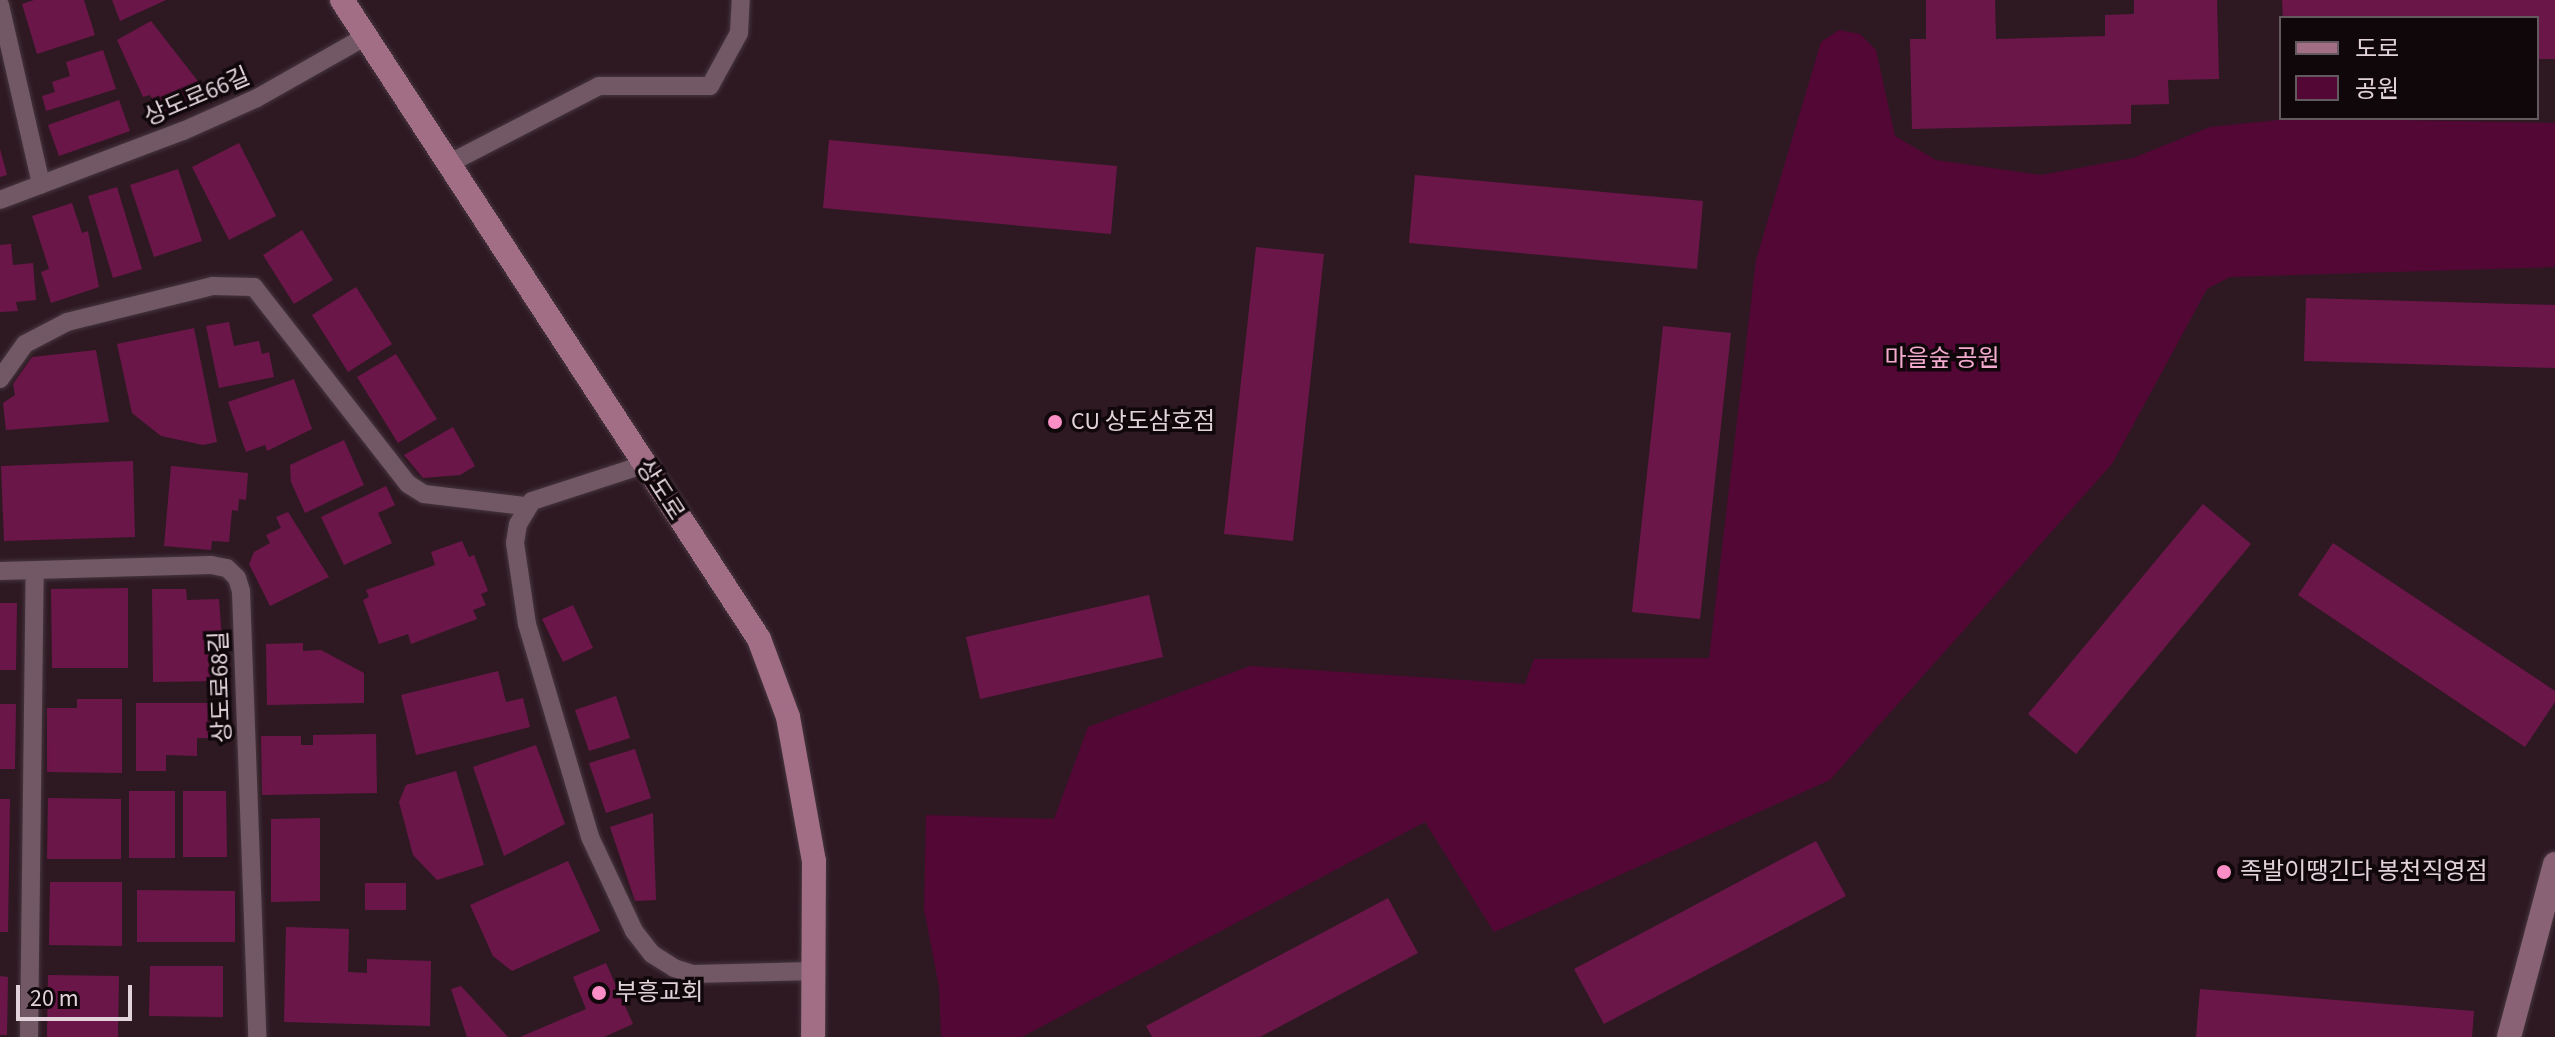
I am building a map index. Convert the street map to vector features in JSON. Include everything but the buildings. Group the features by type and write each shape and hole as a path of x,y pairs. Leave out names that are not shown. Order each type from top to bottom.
{"main road":[{"name":"상도로","path":"342,0 759,639 788,717 814,861 813,1037"}],"street":[{"path":"2509,1037 2555,864"}],"lane":[{"path":"448,164 599,86 710,86 739,33 741,0"},
{"path":"0,5 41,184"},
{"name":"상도로66길","path":"0,200 257,98 365,37"},
{"path":"0,379 25,344 67,322 213,286 254,287 408,484 424,494 524,506 643,465"},
{"path":"524,506 515,543 527,624 590,837 634,931 652,954 692,974 815,971"},
{"name":"상도로68길","path":"0,571 211,565 227,568 237,578 241,591 257,1037"},
{"path":"29,1037 35,572"}],"green space":[{"name":"마을숲 공원","path":"1839,30 1860,34 1876,50 1895,136 1936,160 2041,175 2133,158 2210,127 2279,120 2555,123 2555,267 2230,277 2207,289 2112,464 1830,780 1494,932 1425,822 1022,1037 941,1037 939,987 924,909 926,815 1054,819 1088,727 1250,666 1525,684 1534,659 1709,658 1756,260 1821,42"}],"place":[{"name":"CU 상도삼호점","path":"1055,422"},
{"name":"족발이땡긴다 봉천직영점","path":"2224,872"},
{"name":"부흥교회","path":"599,993"}]}
